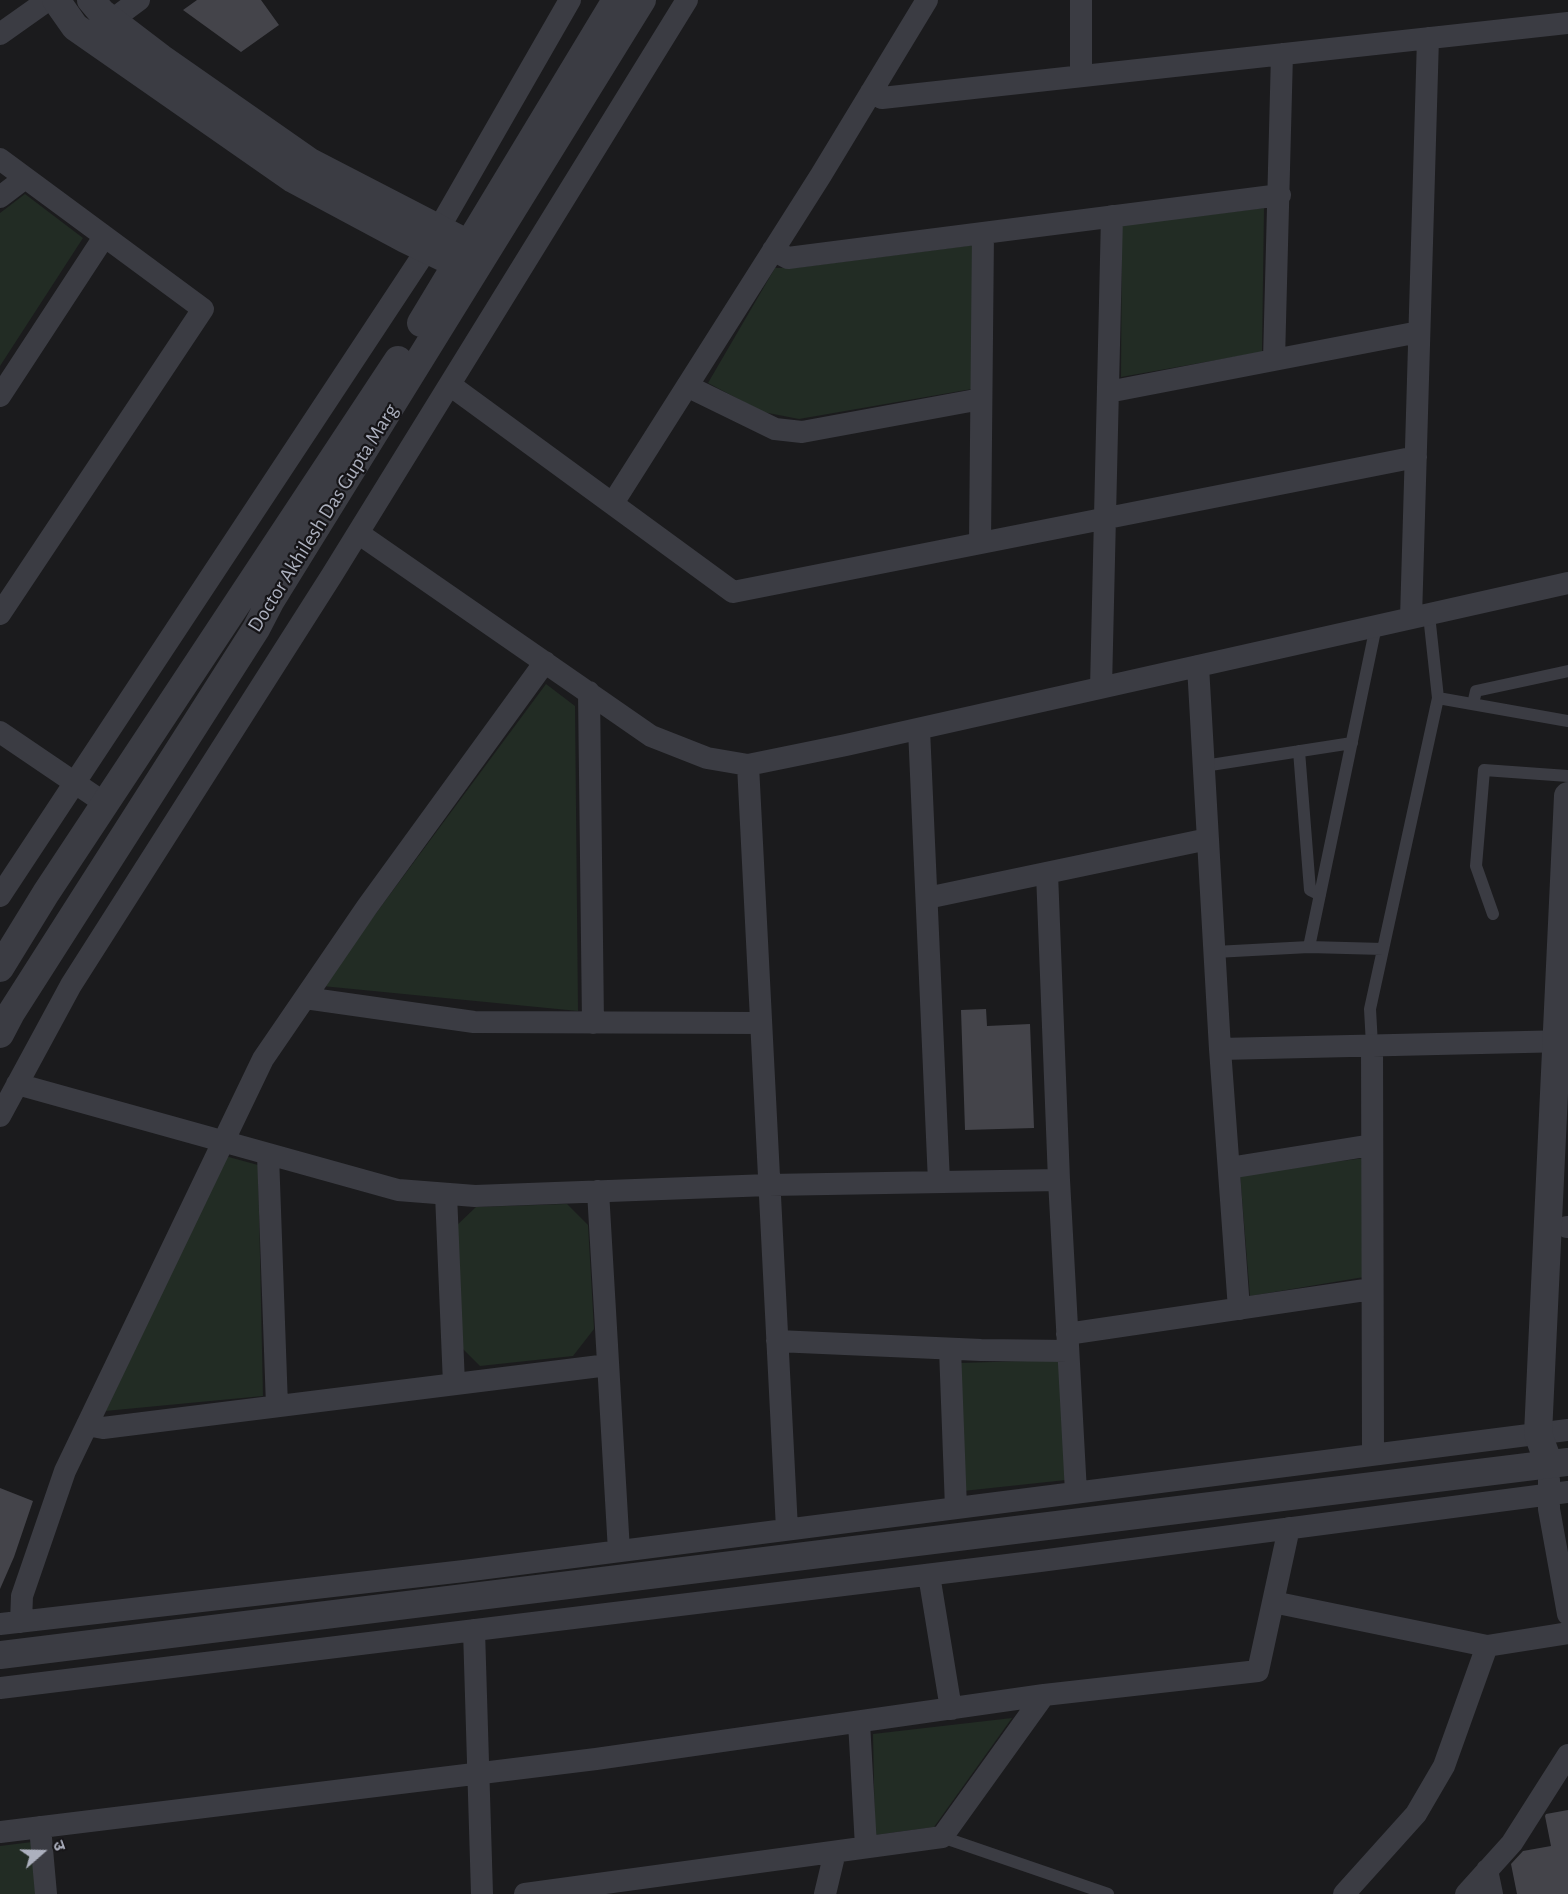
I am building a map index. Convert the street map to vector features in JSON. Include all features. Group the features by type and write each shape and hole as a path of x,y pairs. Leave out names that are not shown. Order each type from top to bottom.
{"street":[{"path":"0,33 48,0"},
{"path":"56,0 75,27 293,179 434,239 472,258"},
{"path":"91,0 102,13 160,58 310,162 434,239"},
{"path":"112,20 139,0"},
{"path":"31,918 0,896 434,239 570,0"},
{"name":"Doctor Akhilesh Das Gupta Marg","path":"472,258 616,0"},
{"name":"Doctor Akhilesh Das Gupta Marg","path":"0,1034 260,603 472,258 642,0"},
{"path":"0,1116 71,985 450,385 687,0"},
{"path":"613,503 927,0"},
{"path":"1081,0 1081,76"},
{"path":"871,92 882,98 1568,23"},
{"path":"1420,616 1416,457 1428,38"},
{"path":"1274,360 1282,54"},
{"path":"0,159 203,309 0,614"},
{"path":"0,197 25,178"},
{"path":"773,250 788,258 1280,195"},
{"path":"1101,688 1112,216"},
{"path":"980,543 983,233"},
{"path":"0,396 104,237"},
{"path":"1108,392 1419,332"},
{"path":"450,385 733,592 1416,457"},
{"path":"687,386 775,429 802,432 981,399"},
{"path":"358,532 651,736 708,758 748,765 920,729 1568,583"},
{"path":"260,603 291,639"},
{"name":"Doctor Akhilesh Das Gupta Marg","path":"0,968 105,804 260,603"},
{"path":"10,1623 22,1596 65,1471 263,1059 374,897 545,662"},
{"path":"1198,666 1220,1049 1239,1309"},
{"path":"589,693 593,1023"},
{"path":"920,729 939,1182"},
{"path":"0,732 105,804"},
{"path":"748,765 787,1529"},
{"path":"1568,796 1554,1432 1559,1463 1558,1493 1549,1509 1568,1614"},
{"path":"927,898 1208,839"},
{"path":"1047,873 1059,1180 1076,1492"},
{"path":"305,998 474,1022 761,1023"},
{"path":"1220,1049 1562,1041"},
{"path":"1372,1045 1373,1455"},
{"path":"17,1084 398,1190 475,1196 769,1185 1059,1180"},
{"path":"1229,1168 1372,1145"},
{"path":"268,1155 277,1406"},
{"path":"598,1191 619,1551"},
{"path":"446,1194 454,1384"},
{"path":"1554,1432 1568,1215"},
{"path":"777,1341 950,1349 1067,1343 1239,1309 1372,1289"},
{"path":"950,1349 956,1508"},
{"path":"87,1425 102,1428 608,1365"},
{"path":"10,1623 464,1571 1554,1432"},
{"path":"0,1655 1559,1463"},
{"path":"0,1688 929,1575 1558,1493"},
{"path":"0,1832 596,1759 1044,1695 1258,1671 1289,1528"},
{"path":"929,1575 951,1709"},
{"path":"1273,1602 1487,1646 1568,1633"},
{"path":"474,1630 482,1894"},
{"path":"1344,1894 1416,1814 1444,1766 1487,1646"},
{"path":"525,1894 942,1837 1044,1695"},
{"path":"859,1722 866,1847"},
{"path":"1466,1894 1512,1843 1568,1755"},
{"path":"40,1827 46,1894"},
{"path":"825,1894 835,1852"},
{"path":"1487,1870 1492,1894"}],"lane":[{"path":"1372,1045 1370,1009 1438,698 1420,616"},
{"path":"1309,947 1376,626"},
{"path":"1473,704 1476,691 1568,671"},
{"path":"1438,698 1568,721"},
{"path":"1204,766 1352,742"},
{"path":"1299,751 1310,890 1320,895"},
{"path":"1493,914 1476,866 1484,770 1568,776"},
{"path":"1215,952 1309,947 1383,949"},
{"path":"942,1837 1108,1894"}],"shaded area":[{"path":"25,194 83,238 0,366 0,213"},
{"path":"1264,208 1262,352 1121,377 1122,225"},
{"path":"974,245 972,389 799,419 763,412 708,383 775,268 794,268"},
{"path":"546,684 575,706 578,1011 322,986"},
{"path":"225,1156 258,1165 263,1396 105,1411"},
{"path":"1365,1158 1364,1277 1250,1296 1240,1174"},
{"path":"567,1204 588,1225 594,1329 573,1356 480,1366 462,1348 455,1227 476,1207"},
{"path":"1059,1360 1066,1480 963,1491 959,1363"},
{"path":"1012,1718 934,1827 875,1835 873,1734"},
{"path":"32,1842 38,1894 0,1894 0,1846"}],"building":[{"path":"197,0 261,0 279,25 241,52 183,10"},
{"path":"986,1009 987,1026 1030,1024 1034,1128 965,1130 961,1010"},
{"path":"0,1488 33,1501 14,1557 0,1589"},
{"path":"1568,1810 1568,1894 1517,1894 1511,1864 1523,1851 1551,1846 1545,1816"}]}
